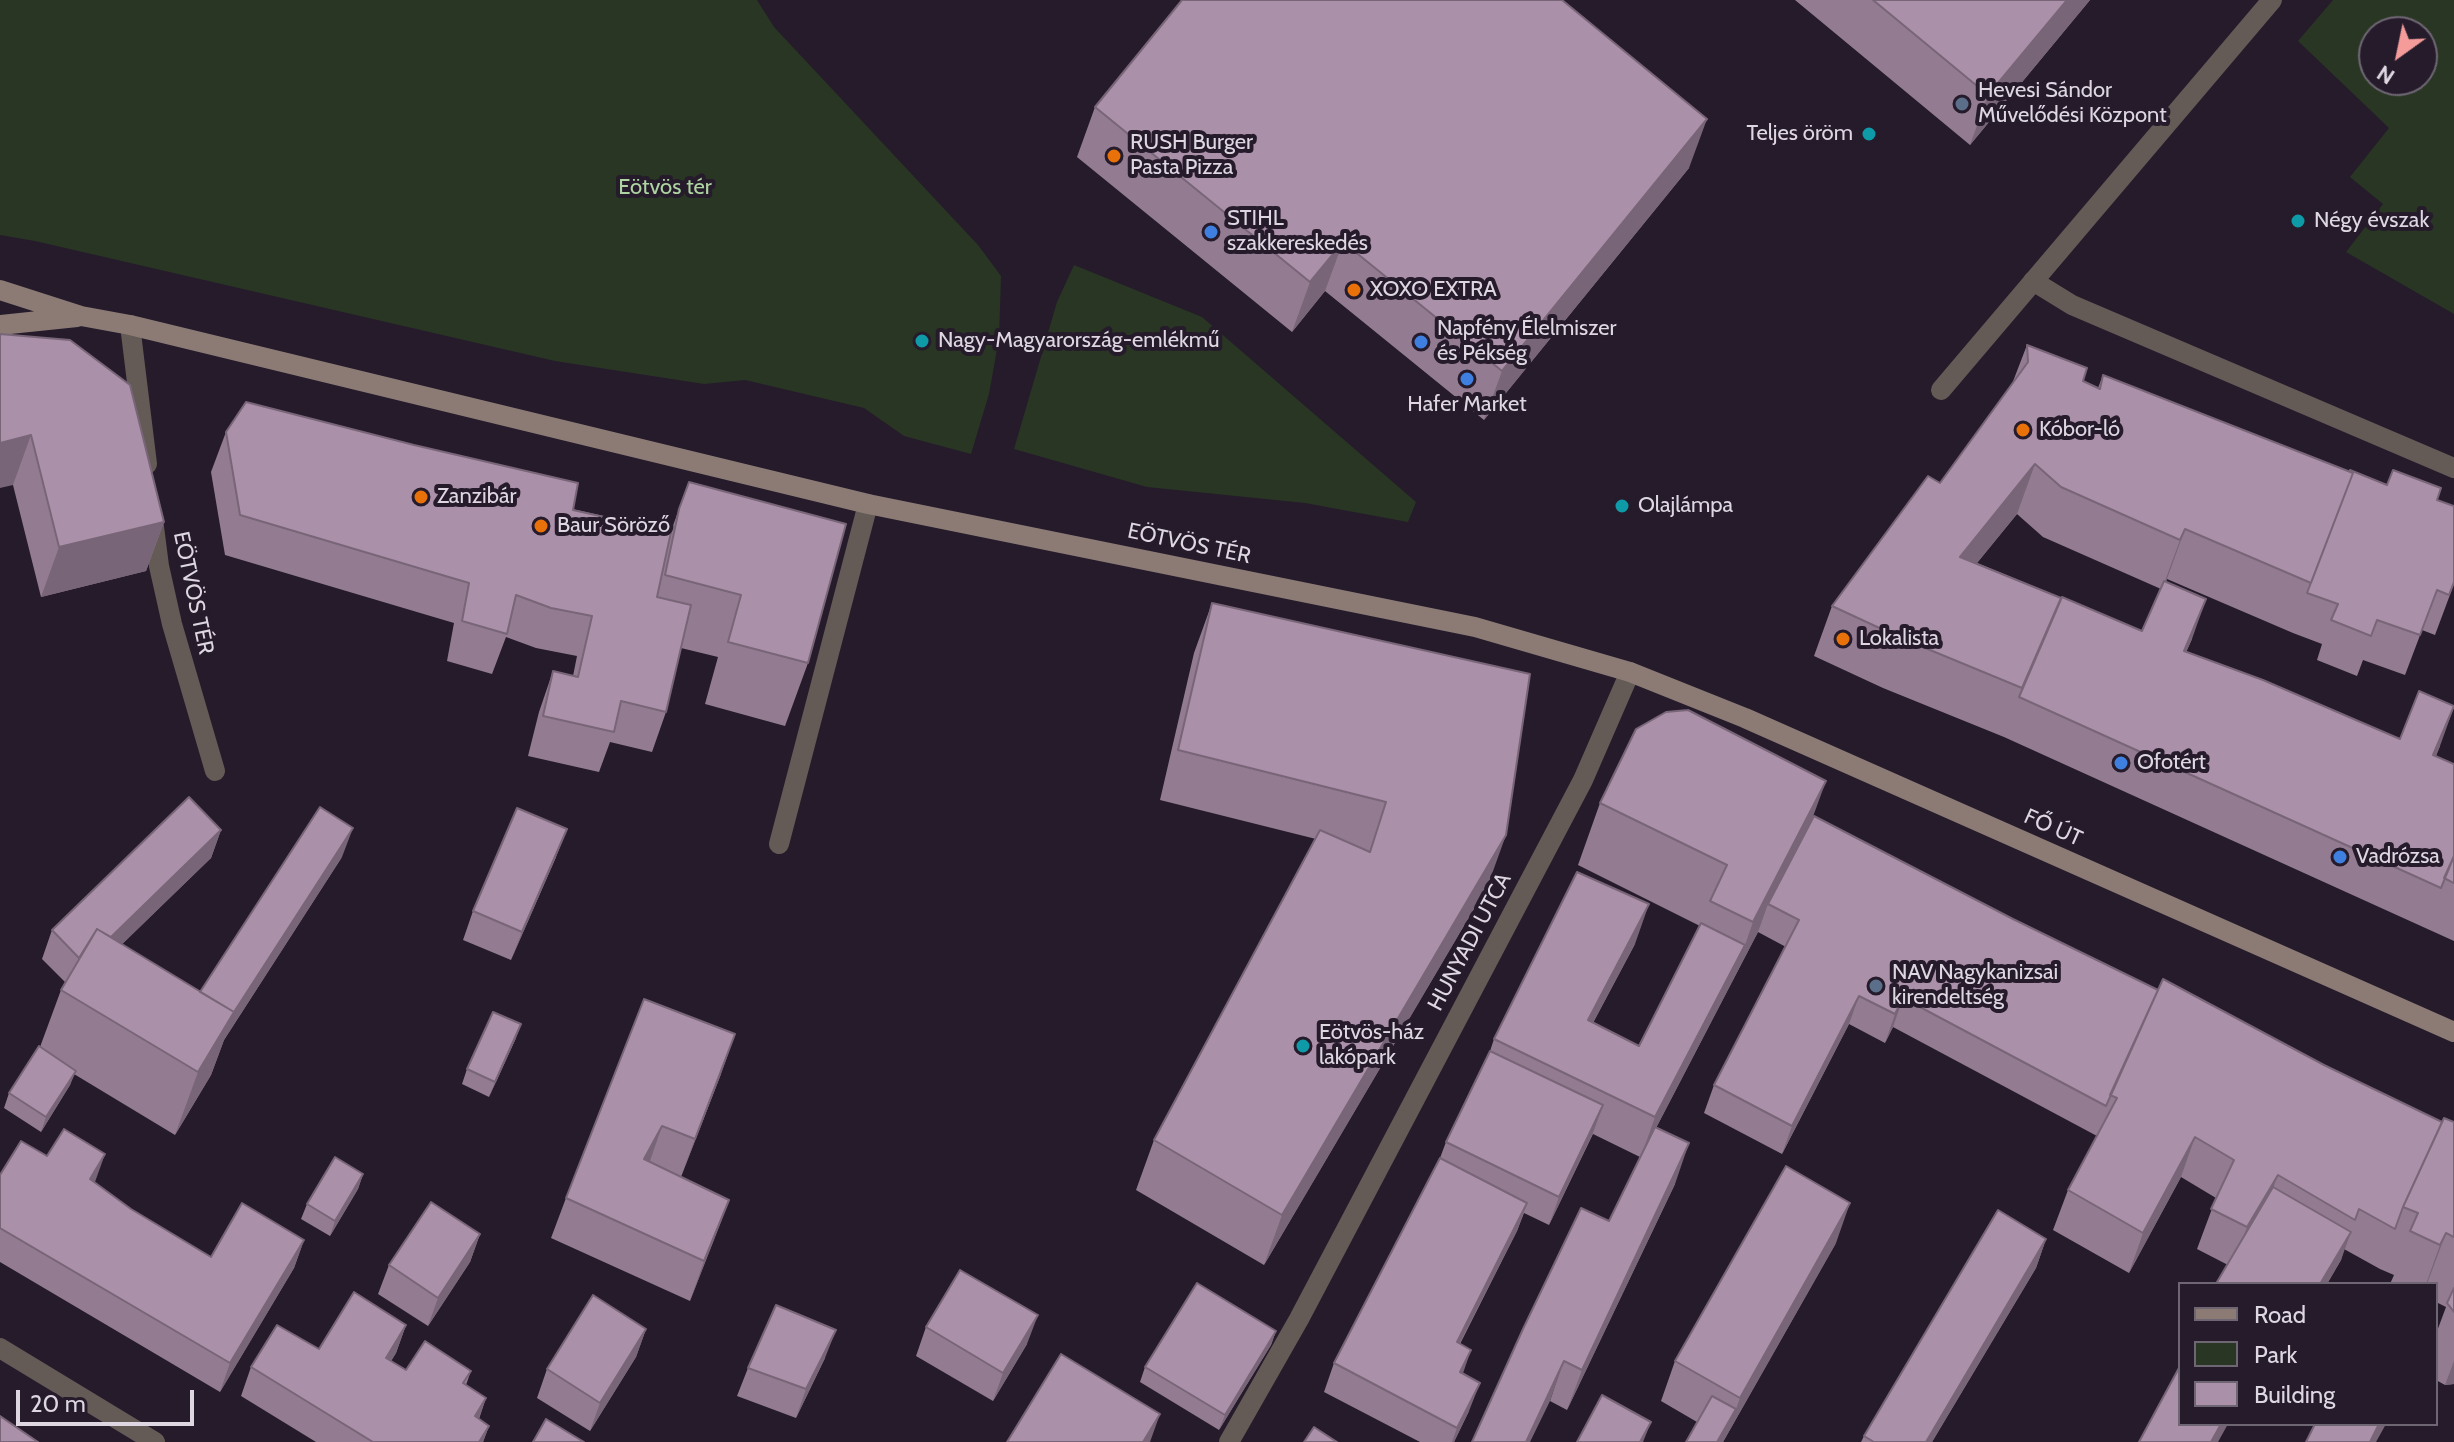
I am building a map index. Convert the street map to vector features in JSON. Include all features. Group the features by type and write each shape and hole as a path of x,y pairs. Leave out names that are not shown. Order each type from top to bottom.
{"street":[{"path":"1941,390 2272,0"},
{"path":"2033,281 2072,305 2454,468"},
{"name":"EÖTVÖS TÉR","path":"0,290 81,316 130,325 868,504 1475,627 1630,672"},
{"name":"EÖTVÖS TÉR","path":"0,325 81,316"},
{"name":"EÖTVÖS TÉR","path":"130,325 159,566 172,624 215,771"},
{"path":"779,844 868,504"},
{"name":"FŐ ÚT","path":"1630,672 1745,718 2454,1032"},
{"name":"HUNYADI UTCA","path":"1229,1442 1299,1319 1583,780 1630,672"},
{"path":"0,1348 155,1442"}],"green space":[{"name":"Eötvös tér","path":"0,0 757,0 774,27 978,245 1001,276 999,338 989,394 971,454 904,436 864,408 745,380 704,384 555,361 0,235"},
{"path":"2333,0 2454,0 2454,314 2346,252 2383,204 2350,177 2389,128 2298,41"},
{"path":"1074,265 1202,317 1416,502 1408,522 1305,503 1147,487 1014,449 1057,302"}],"building":[{"path":"1182,0 1562,0 1707,119 1502,371 1343,242 1310,282 1095,107"},
{"path":"1873,0 2067,0 1988,95"},
{"path":"0,334 70,340 130,385 164,522 59,547 31,435 0,443"},
{"path":"2027,345 2087,368 2083,381 2100,389 2103,375 2353,473 2311,583 2185,529 2180,540 2061,487 2035,464 1960,557 2061,598 2022,688 1832,606 1928,476 1940,483 2028,362"},
{"path":"246,402 578,483 573,510 671,532 657,597 691,605 666,712 621,701 614,732 543,716 553,671 578,677 592,616 551,608 516,595 507,634 462,621 469,583 240,515 226,432"},
{"path":"2350,470 2387,485 2393,470 2441,488 2437,500 2454,506 2454,582 2449,595 2437,590 2420,635 2377,620 2371,636 2331,620 2338,604 2307,593 2353,473"},
{"path":"689,482 846,524 808,663 728,642 741,595 665,575 679,509"},
{"path":"2164,581 2206,599 2184,651 2263,680 2400,739 2419,691 2454,706 2433,755 2454,764 2454,856 2441,888 2019,697 2062,597 2142,631"},
{"path":"1212,603 1530,674 1506,835 1282,1215 1154,1140 1320,830 1370,852 1386,802 1178,750"},
{"path":"1688,710 1826,781 1753,922 1710,901 1727,865 1600,803 1636,729 1666,712"},
{"path":"189,797 221,830 111,937 97,929 79,958 52,930"},
{"path":"320,807 353,828 234,1012 200,992"},
{"path":"517,808 567,829 522,932 473,911"},
{"path":"1814,816 2158,990 2106,1106 1903,998 1895,1014 1859,996 1792,1126 1714,1085 1799,920 1768,904"},
{"path":"2454,856 2454,883 2444,878"},
{"path":"1577,872 1649,904 1588,1020 1639,1046 1701,923 1745,945 1655,1117 1494,1039"},
{"path":"97,929 234,1012 198,1072 61,990"},
{"path":"2163,979 2324,1065 2442,1122 2395,1229 2359,1209 2355,1220 2278,1175 2247,1227 2211,1209 2234,1160 2195,1137 2143,1233 2068,1190 2117,1098 2110,1095"},
{"path":"644,999 735,1034 695,1139 662,1126 644,1159 729,1200 704,1261 566,1198"},
{"path":"493,1012 521,1024 495,1082 467,1069"},
{"path":"39,1046 76,1071 46,1117 9,1093"},
{"path":"1490,1051 1603,1105 1559,1197 1446,1142"},
{"path":"2444,1118 2454,1122 2454,1237 2446,1233 2440,1245 2410,1231 2418,1213 2403,1207"},
{"path":"1655,1127 1689,1143 1582,1370 1564,1361 1526,1442 1472,1442 1581,1208 1609,1221"},
{"path":"64,1129 105,1154 90,1179 131,1209 211,1257 242,1203 304,1240 230,1363 0,1228 0,1175 21,1141 47,1156"},
{"path":"335,1157 363,1174 335,1221 307,1204"},
{"path":"1440,1158 1527,1203 1457,1342 1471,1350 1460,1372 1480,1383 1457,1428 1334,1363"},
{"path":"1786,1166 1850,1203 1740,1398 1675,1361"},
{"path":"2273,1187 2351,1232 2321,1282 2217,1282"},
{"path":"431,1202 480,1234 438,1298 389,1265"},
{"path":"1998,1210 2046,1239 1926,1442 1874,1442 1864,1436"},
{"path":"960,1270 1038,1315 1003,1373 926,1327"},
{"path":"1197,1283 1276,1331 1225,1415 1145,1367"},
{"path":"2454,1288 2454,1312 2447,1303"},
{"path":"354,1292 406,1325 386,1358 406,1370 425,1341 471,1371 463,1383 486,1398 475,1416 489,1426 479,1442 373,1442 251,1367 277,1325 319,1349"},
{"path":"593,1295 646,1329 600,1403 547,1369"},
{"path":"776,1305 836,1330 806,1389 748,1368"},
{"path":"1061,1354 1160,1414 1143,1442 1007,1442"},
{"path":"2178,1370 2178,1426 2220,1426 2211,1442 2139,1442"},
{"path":"1602,1395 1651,1422 1640,1442 1577,1442"},
{"path":"1712,1396 1736,1409 1717,1442 1686,1442"},
{"path":"0,1416 38,1442 0,1442"},
{"path":"546,1419 584,1442 533,1442"},
{"path":"2314,1426 2378,1426 2370,1442 2306,1442"},
{"path":"1314,1427 1337,1442 1304,1442"}],"place":[{"name":"Hevesi Sándor Művelődési Központ","path":"1962,104"},
{"name":"Teljes öröm","path":"1869,134"},
{"name":"RUSH Burger Pasta Pizza","path":"1114,156"},
{"name":"Négy évszak","path":"2298,221"},
{"name":"STIHL szakkereskedés","path":"1211,232"},
{"name":"XOXO EXTRA","path":"1354,290"},
{"name":"Nagy-Magyarország-emlékmű","path":"922,341"},
{"name":"Napfény Élelmiszer és Pékség","path":"1421,342"},
{"name":"Hafer Market","path":"1467,379"},
{"name":"Kóbor-ló","path":"2023,430"},
{"name":"Zanzibár","path":"421,497"},
{"name":"Olajlámpa","path":"1622,506"},
{"name":"Baur Söröző","path":"541,526"},
{"name":"Lokalista","path":"1843,639"},
{"name":"Ofotért","path":"2121,763"},
{"name":"Vadrózsa","path":"2340,857"},
{"name":"NAV Nagykanizsai kirendeltség","path":"1876,986"},
{"name":"Eötvös-ház lakópark","path":"1303,1046"}]}
